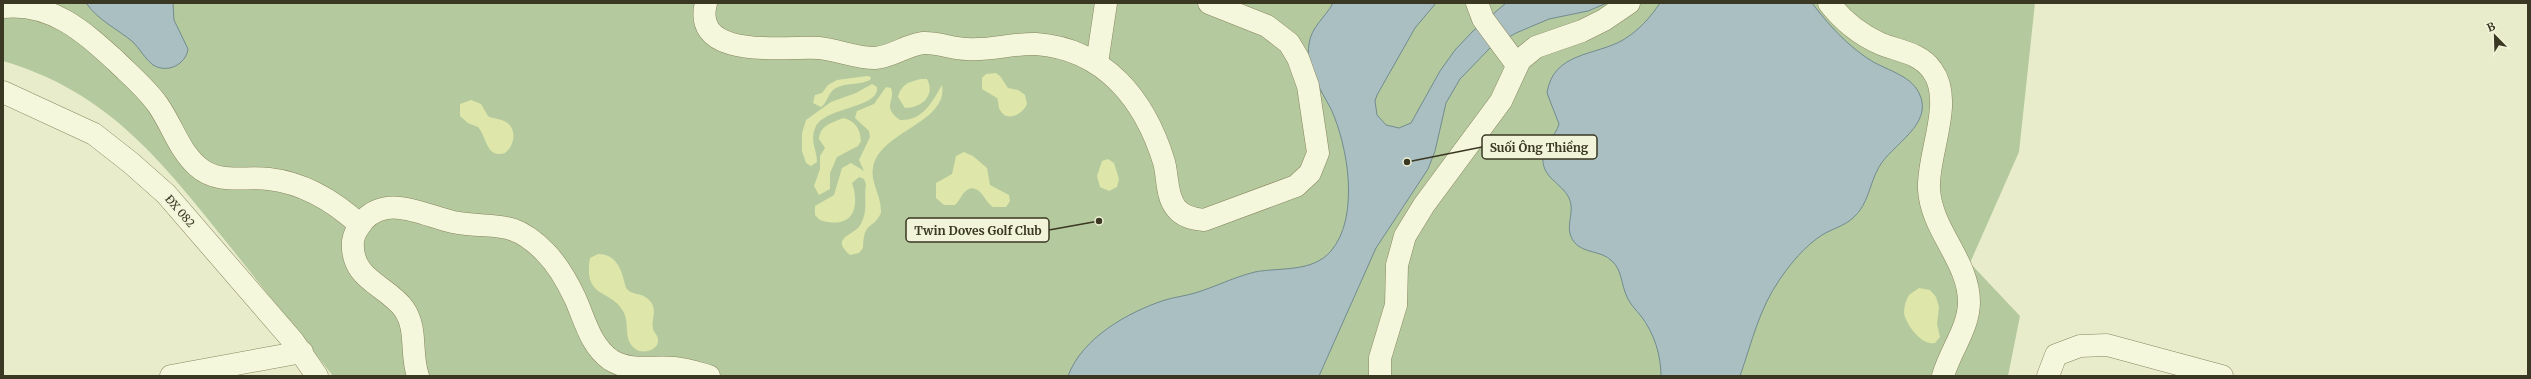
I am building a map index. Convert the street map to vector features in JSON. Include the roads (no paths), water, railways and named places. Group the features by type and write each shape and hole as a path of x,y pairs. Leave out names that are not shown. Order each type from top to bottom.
{"street":[{"path":"706,3 705,14 709,28 720,40 738,47 821,49 876,58 923,43 942,44 966,49 1035,44 1067,50 1097,63 1123,83 1142,110 1157,141 1172,202 1181,213 1188,217 1204,220 1296,186 1310,173 1318,153 1308,86 1294,50 1275,30 1209,3"},
{"path":"1097,63 1106,3"},
{"path":"1380,376 1380,358 1393,317 1397,265 1405,236 1424,205 1501,101 1517,65 1536,47 1604,20 1629,3"},
{"path":"1829,3 1848,23 1864,34 1922,60 1937,78 1939,87 1939,125 1929,175 1931,202 1940,227 1963,274 1969,303 1965,324 1951,353 1943,376"},
{"path":"3,7 20,6 48,12 81,30 145,89 168,119 189,158 204,170 222,178 270,179 291,184 329,201 360,225"},
{"path":"1480,11 1500,43 1517,65"},
{"name":"ĐX 082","path":"3,92 94,134 131,162 166,194 302,352 317,376"},
{"path":"418,376 413,358 412,327 404,308 370,281 356,260 354,240 360,225 373,213 401,208 461,223 492,224 512,229 531,240 556,266 566,281 597,345 612,360 632,367 675,368 709,376"},
{"path":"2048,376 2056,355 2080,346 2107,345 2222,376"},
{"path":"172,376 302,352"}],"place":[{"name":"Suối Ông Thiềng","path":"1407,162"},
{"name":"Twin Doves Golf Club","path":"1099,221"}]}
